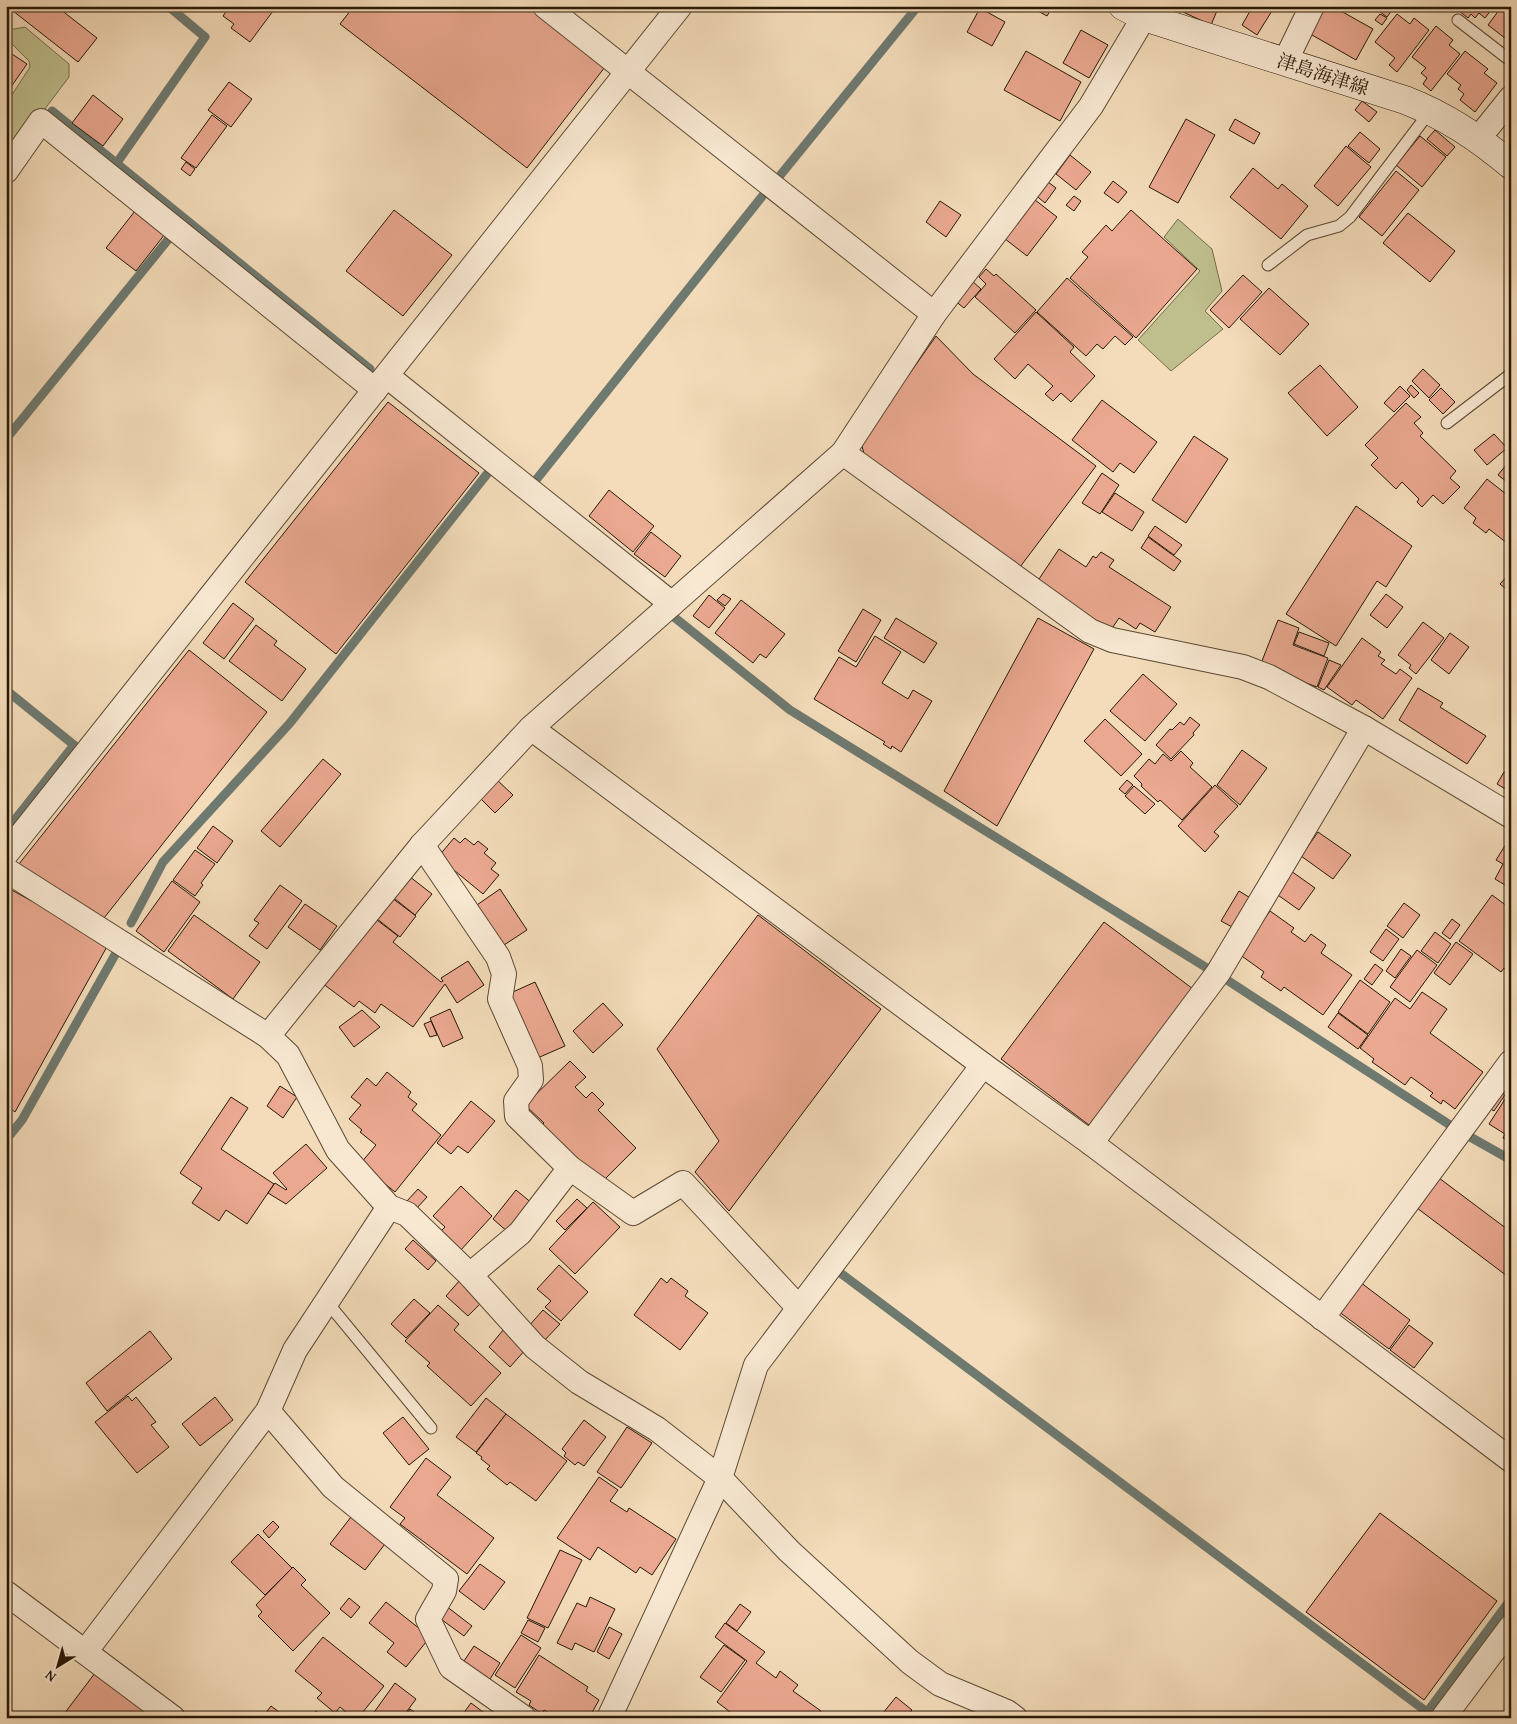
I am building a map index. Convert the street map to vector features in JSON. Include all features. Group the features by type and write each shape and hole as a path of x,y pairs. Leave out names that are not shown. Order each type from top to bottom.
{"main road":[{"name":"津島海津線","path":"1134,12 1431,110 1478,139 1511,165"}],"street":[{"path":"545,6 934,314"},
{"path":"6,854 680,6"},
{"path":"1285,62 1312,6"},
{"path":"268,1036 422,845 532,728 843,453 934,314 1091,106 1134,12"},
{"path":"1478,139 1511,98"},
{"path":"6,172 41,121 672,604"},
{"path":"843,453 1090,631 1112,640 1244,667 1270,676 1364,728 1511,816"},
{"path":"532,728 983,1065 1091,1143 1511,1460"},
{"path":"1091,1143 1218,973 1364,728"},
{"path":"422,845 498,957 504,974 500,999 530,1066 531,1080 516,1101 517,1116 570,1168 634,1213 683,1183 798,1307"},
{"path":"6,870 268,1036 288,1055 338,1150 390,1207 407,1214 470,1275 535,1347 579,1382 657,1429 720,1478 789,1551 910,1662 940,1684 1007,1712 1015,1718"},
{"path":"1322,1318 1511,1062"},
{"path":"608,1718 720,1478 756,1364 983,1065"},
{"path":"470,1275 520,1233 570,1168"},
{"path":"85,1652 268,1411 294,1350 390,1207"},
{"path":"268,1411 333,1487 446,1578 444,1591 428,1620 451,1667 524,1718"},
{"path":"6,1593 173,1718"},
{"path":"1443,1718 1511,1627"}],"lane":[{"path":"1458,20 1511,61"},
{"path":"1268,264 1307,235 1339,226 1350,217 1431,110"},
{"path":"1447,423 1511,374"},
{"path":"327,1302 431,1428"}],"green space":[{"path":"25,27 69,64 69,77 44,110 6,153 6,104 30,67 29,61 7,39 8,30"},
{"path":"1178,219 1212,249 1222,291 1205,311 1223,329 1171,371 1138,340 1200,271 1164,237"}],"building":[{"path":"16,6 56,6 97,38 78,62 13,11"},
{"path":"230,6 267,6 273,11 250,42 231,28 234,24 223,16"},
{"path":"354,6 527,6 605,67 527,168 340,24"},
{"path":"1029,6 1053,6 1047,16"},
{"path":"1186,6 1219,6 1211,25 1183,12"},
{"path":"1253,6 1275,6 1257,35 1242,25"},
{"path":"1319,6 1332,6 1373,29 1356,60 1305,31"},
{"path":"1372,6 1395,6 1387,17"},
{"path":"1453,6 1494,6 1485,18 1479,13 1475,18 1471,14 1468,18"},
{"path":"1502,6 1511,6 1510,42 1488,25"},
{"path":"980,8 1005,22 992,46 967,32"},
{"path":"1380,14 1387,18 1382,25 1375,20"},
{"path":"1397,14 1410,24 1414,18 1429,30 1397,72 1389,65 1395,58 1375,42"},
{"path":"1436,26 1453,40 1449,45 1460,54 1431,91 1423,84 1427,78 1421,73 1426,68 1412,57"},
{"path":"1081,30 1108,45 1089,78 1063,63"},
{"path":"6,50 27,64 6,94"},
{"path":"1026,51 1081,82 1060,121 1004,90"},
{"path":"1465,51 1488,69 1484,73 1497,83 1475,112 1460,100 1464,94 1458,89 1461,85 1447,74"},
{"path":"229,82 252,99 231,127 208,110"},
{"path":"93,95 123,119 103,146 72,123"},
{"path":"1362,101 1377,112 1369,122 1355,110"},
{"path":"212,115 227,126 196,168 181,158"},
{"path":"1186,119 1215,135 1178,203 1149,187"},
{"path":"1235,119 1260,133 1254,144 1229,130"},
{"path":"1435,130 1455,147 1447,156 1427,139"},
{"path":"1360,132 1380,149 1369,163 1348,146"},
{"path":"1420,136 1446,157 1422,187 1396,165"},
{"path":"1346,146 1371,167 1338,206 1314,186"},
{"path":"1070,155 1091,172 1076,190 1056,174"},
{"path":"186,162 195,169 190,176 181,169"},
{"path":"1253,168 1278,189 1282,184 1308,206 1281,239 1230,197"},
{"path":"1396,171 1419,190 1382,236 1359,217"},
{"path":"1044,179 1056,188 1045,203 1033,193"},
{"path":"1113,181 1127,192 1118,203 1104,193"},
{"path":"1030,196 1057,217 1027,256 1000,235"},
{"path":"1074,196 1081,201 1074,211 1066,205"},
{"path":"940,201 961,215 946,237 926,222"},
{"path":"394,210 452,255 403,316 346,271"},
{"path":"1131,210 1197,269 1136,338 1070,278 1088,257 1082,252 1106,225 1112,231"},
{"path":"135,211 165,234 136,271 106,248"},
{"path":"1408,213 1455,251 1430,282 1383,243"},
{"path":"986,269 994,276 996,274 1036,310 1015,333 975,297 986,284 979,277"},
{"path":"1243,275 1262,292 1229,328 1210,310"},
{"path":"1067,278 1133,337 1125,345 1115,336 1103,349 1097,344 1086,356 1037,312"},
{"path":"972,281 981,289 964,308 954,300"},
{"path":"1269,288 1309,324 1280,355 1240,319"},
{"path":"1036,312 1074,347 1070,352 1095,376 1071,402 1061,393 1053,401 1045,394 1053,386 1028,364 1015,379 994,359"},
{"path":"936,336 973,374 1096,466 1017,571 865,457 861,443"},
{"path":"1320,365 1358,407 1327,436 1288,393"},
{"path":"1423,369 1440,385 1429,398 1412,381"},
{"path":"1411,385 1419,393 1414,398 1407,390"},
{"path":"1400,386 1410,396 1394,412 1384,403"},
{"path":"1441,388 1455,402 1443,414 1429,400"},
{"path":"1102,400 1157,442 1134,473 1120,463 1113,472 1072,440"},
{"path":"388,402 479,473 336,654 245,582"},
{"path":"1406,403 1421,417 1414,423 1423,433 1420,436 1456,471 1450,478 1460,487 1443,504 1433,495 1422,507 1417,502 1419,499 1402,482 1396,489 1371,465 1378,458 1365,445"},
{"path":"1494,434 1507,448 1487,465 1474,450"},
{"path":"1194,436 1228,459 1186,523 1152,500"},
{"path":"1511,459 1511,485 1498,475"},
{"path":"1102,473 1119,485 1100,514 1082,503"},
{"path":"1487,479 1511,498 1511,541 1508,544 1489,529 1486,533 1473,523 1476,518 1464,508"},
{"path":"609,490 654,526 633,552 589,516"},
{"path":"1115,493 1144,512 1132,531 1102,512"},
{"path":"1356,506 1412,546 1386,587 1377,581 1336,646 1286,614"},
{"path":"1155,526 1182,545 1174,555 1148,536"},
{"path":"651,532 681,556 665,577 634,554"},
{"path":"1148,537 1181,561 1174,571 1141,548"},
{"path":"1059,549 1086,567 1093,556 1096,558 1101,552 1114,560 1109,567 1171,607 1155,632 1140,623 1136,629 1119,618 1111,630 1082,611 1035,585"},
{"path":"1511,572 1511,593 1500,584"},
{"path":"723,594 731,599 725,606 717,600"},
{"path":"1386,594 1403,607 1387,628 1370,615"},
{"path":"709,595 725,608 709,628 693,616"},
{"path":"741,600 785,634 766,658 760,654 753,663 715,633"},
{"path":"233,603 254,619 224,659 203,643"},
{"path":"863,609 881,620 856,662 838,651"},
{"path":"896,618 937,643 924,663 884,638"},
{"path":"1038,618 1094,649 997,826 944,791"},
{"path":"1278,620 1299,628 1293,645 1328,658 1317,687 1260,666"},
{"path":"1423,622 1444,638 1416,674 1409,668 1411,665 1398,655"},
{"path":"256,625 277,641 274,645 306,669 282,701 229,661"},
{"path":"1299,632 1329,643 1324,656 1294,644"},
{"path":"1450,633 1469,647 1449,674 1431,660"},
{"path":"875,636 901,652 882,683 908,699 913,690 932,701 901,752 892,746 891,749 883,744 885,742 814,699 839,657 856,667"},
{"path":"1362,638 1381,652 1378,656 1385,660 1381,664 1396,674 1400,669 1412,678 1383,719 1356,700 1352,705 1327,687"},
{"path":"189,650 267,712 104,918 19,864"},
{"path":"1329,660 1341,665 1324,690 1318,687"},
{"path":"1143,674 1177,704 1145,741 1110,711"},
{"path":"1418,688 1443,703 1440,707 1486,736 1467,764 1399,720"},
{"path":"1190,717 1200,725 1193,733 1194,735 1171,759 1156,745 1170,729 1172,730 1180,722 1184,725"},
{"path":"1105,719 1142,754 1121,776 1084,741"},
{"path":"1242,750 1267,768 1240,805 1217,785"},
{"path":"1181,751 1193,763 1190,767 1212,787 1182,820 1160,800 1158,802 1141,786 1142,784 1134,776 1149,759 1155,764 1163,754 1171,761"},
{"path":"323,759 341,774 280,847 261,831"},
{"path":"1504,772 1511,776 1511,784 1507,790 1497,784"},
{"path":"496,779 513,795 495,813 479,797"},
{"path":"1127,780 1133,785 1125,794 1119,789"},
{"path":"1215,785 1238,806 1214,832 1219,836 1205,852 1178,826"},
{"path":"1134,786 1155,804 1145,814 1125,796"},
{"path":"213,826 233,841 217,863 197,848"},
{"path":"1318,832 1351,855 1333,879 1301,856"},
{"path":"1511,836 1510,888 1495,879 1503,864 1496,860"},
{"path":"454,838 460,843 465,838 474,845 478,841 488,849 484,853 496,863 491,869 499,875 483,894 438,857"},
{"path":"195,850 215,864 201,883 203,885 195,896 173,880"},
{"path":"1291,871 1315,888 1299,910 1275,893"},
{"path":"405,873 432,894 415,915 389,894"},
{"path":"172,881 200,902 164,952 136,931"},
{"path":"280,885 302,901 267,949 249,936 259,923 254,920"},
{"path":"6,887 109,943 15,1112 6,1105"},
{"path":"500,889 527,930 501,947 474,907"},
{"path":"1239,891 1252,899 1234,928 1221,921"},
{"path":"388,895 416,916 400,937 372,915"},
{"path":"1492,895 1511,909 1511,973 1504,968 1501,972 1459,941"},
{"path":"1404,903 1420,915 1403,938 1387,926"},
{"path":"305,904 337,926 320,950 288,927"},
{"path":"1270,911 1294,928 1291,932 1305,942 1311,934 1326,945 1321,953 1352,975 1323,1015 1284,987 1281,991 1261,977 1264,972 1239,954"},
{"path":"194,915 260,962 233,999 168,951"},
{"path":"758,915 881,1009 729,1211 695,1172 719,1141 657,1049"},
{"path":"373,917 398,936 393,942 441,982 443,981 441,978 468,961 484,985 457,1003 445,984 413,1027 381,1004 375,1013 359,1001 354,1007 322,983"},
{"path":"1452,919 1460,925 1450,939 1442,933"},
{"path":"1104,922 1193,989 1089,1125 1001,1059"},
{"path":"1386,929 1399,939 1383,961 1370,952"},
{"path":"1435,932 1451,944 1438,963 1421,951"},
{"path":"1456,942 1473,954 1450,985 1434,973"},
{"path":"1401,949 1411,956 1395,978 1386,971"},
{"path":"1417,950 1437,965 1410,1002 1390,987"},
{"path":"1375,964 1383,970 1372,985 1364,979"},
{"path":"1360,980 1390,1002 1368,1034 1338,1012"},
{"path":"535,982 565,1046 533,1060 504,996"},
{"path":"1422,992 1447,1009 1430,1033 1483,1072 1455,1109 1443,1100 1441,1104 1430,1096 1433,1093 1411,1077 1405,1085 1372,1062 1374,1059 1360,1048 1395,998 1410,1009"},
{"path":"603,1003 623,1025 593,1053 573,1031"},
{"path":"450,1009 463,1038 443,1047 430,1018"},
{"path":"362,1010 380,1027 354,1047 339,1027"},
{"path":"1338,1013 1368,1035 1358,1049 1328,1027"},
{"path":"431,1021 437,1035 430,1037 424,1024"},
{"path":"570,1061 586,1077 575,1087 586,1098 592,1092 604,1104 598,1110 636,1148 602,1182 539,1128 544,1123 525,1105"},
{"path":"387,1072 411,1092 408,1097 417,1104 412,1110 441,1135 395,1192 360,1164 376,1145 360,1132 362,1130 349,1119 361,1105 351,1097 367,1078 376,1086"},
{"path":"280,1086 297,1097 283,1118 267,1106"},
{"path":"1498,1089 1505,1095 1494,1111 1486,1106"},
{"path":"1509,1093 1511,1095 1511,1143 1503,1138 1505,1134 1489,1124"},
{"path":"231,1097 248,1108 221,1149 274,1184 247,1224 226,1210 219,1221 192,1203 202,1188 180,1173"},
{"path":"471,1101 495,1121 468,1153 458,1146 451,1154 437,1143"},
{"path":"306,1144 327,1168 286,1204 268,1193 275,1183 287,1189 273,1173"},
{"path":"1439,1178 1511,1232 1511,1279 1417,1208"},
{"path":"461,1186 492,1216 459,1252 439,1233 445,1227 433,1216"},
{"path":"418,1189 427,1197 416,1209 407,1201"},
{"path":"516,1190 533,1204 509,1233 493,1219"},
{"path":"577,1199 587,1208 565,1230 556,1221"},
{"path":"593,1202 620,1227 575,1274 549,1249"},
{"path":"413,1240 436,1261 428,1270 405,1249"},
{"path":"559,1265 588,1292 561,1321 545,1307 551,1301 537,1289"},
{"path":"661,1278 667,1283 671,1278 688,1291 685,1296 708,1313 680,1350 634,1315"},
{"path":"460,1280 483,1301 468,1316 446,1296"},
{"path":"1360,1282 1410,1320 1389,1349 1338,1311"},
{"path":"414,1299 430,1313 406,1338 391,1324"},
{"path":"438,1305 459,1324 454,1330 501,1373 471,1406 427,1366 430,1363 405,1341"},
{"path":"543,1310 560,1324 543,1342 527,1328"},
{"path":"1409,1325 1433,1343 1414,1368 1390,1350"},
{"path":"504,1329 526,1349 510,1367 489,1347"},
{"path":"150,1331 172,1359 107,1411 86,1383"},
{"path":"128,1396 132,1401 136,1397 156,1422 151,1425 169,1447 137,1473 95,1422"},
{"path":"215,1397 233,1420 200,1446 182,1424"},
{"path":"486,1398 506,1414 476,1452 456,1437"},
{"path":"506,1414 567,1461 536,1501 510,1482 507,1485 487,1469 490,1466 476,1453"},
{"path":"403,1417 429,1449 409,1465 383,1433"},
{"path":"584,1420 606,1437 584,1466 578,1462 575,1465 564,1456 566,1453 562,1449"},
{"path":"627,1427 652,1443 621,1488 597,1472"},
{"path":"426,1458 451,1477 437,1495 494,1538 467,1574 400,1524 405,1518 390,1507"},
{"path":"599,1477 618,1490 610,1501 627,1512 629,1508 676,1539 652,1575 640,1567 636,1573 598,1547 590,1560 557,1538"},
{"path":"1380,1513 1497,1601 1424,1700 1306,1612"},
{"path":"351,1517 385,1544 365,1570 330,1544"},
{"path":"273,1521 279,1527 269,1538 263,1531"},
{"path":"258,1534 292,1568 265,1595 231,1562"},
{"path":"560,1550 582,1560 548,1628 527,1618"},
{"path":"480,1564 505,1582 484,1610 459,1591"},
{"path":"293,1567 306,1580 301,1585 330,1613 293,1651 258,1616 262,1612 256,1605"},
{"path":"590,1597 615,1609 594,1652 575,1643 572,1650 557,1643 577,1603 586,1607"},
{"path":"349,1598 360,1607 351,1618 340,1609"},
{"path":"386,1602 430,1637 406,1667 387,1652 394,1643 369,1623"},
{"path":"740,1604 751,1612 737,1631 726,1623"},
{"path":"446,1606 472,1626 464,1636 438,1617"},
{"path":"528,1620 545,1628 538,1642 521,1633"},
{"path":"725,1623 765,1652 756,1663 776,1678 780,1671 798,1685 793,1691 821,1711 819,1715 823,1718 738,1718 717,1702 747,1661 715,1637"},
{"path":"609,1627 622,1634 609,1659 597,1652"},
{"path":"521,1635 541,1648 515,1688 495,1675"},
{"path":"323,1637 384,1686 358,1718 353,1718 340,1707 335,1713 317,1698 322,1693 295,1671"},
{"path":"724,1645 745,1660 721,1692 700,1677"},
{"path":"474,1646 500,1663 487,1684 460,1667"},
{"path":"539,1655 588,1687 586,1691 599,1700 589,1718 556,1718 544,1710 542,1714 529,1705 531,1701 516,1692"},
{"path":"95,1673 155,1718 61,1718"},
{"path":"395,1683 416,1699 402,1718 370,1718"},
{"path":"896,1697 912,1710 906,1718 879,1718"},
{"path":"471,1703 491,1718 460,1718"},
{"path":"271,1706 287,1718 262,1718"},
{"path":"410,1709 422,1718 404,1718"},
{"path":"316,1711 324,1718 311,1718"},
{"path":"337,1712 344,1718 332,1718"}],"waterway":[{"path":"116,164 205,37 168,6"},
{"path":"778,178 918,6"},
{"path":"52,111 370,369"},
{"path":"536,480 764,194"},
{"path":"6,439 171,236"},
{"path":"131,923 163,862 290,723 491,469"},
{"path":"674,617 790,710 1207,968"},
{"path":"6,690 74,745 6,831"},
{"path":"6,1140 22,1120 116,953"},
{"path":"1227,980 1450,1125"},
{"path":"1465,1134 1511,1160"},
{"path":"839,1272 1427,1712"},
{"path":"1423,1718 1511,1599"}]}
